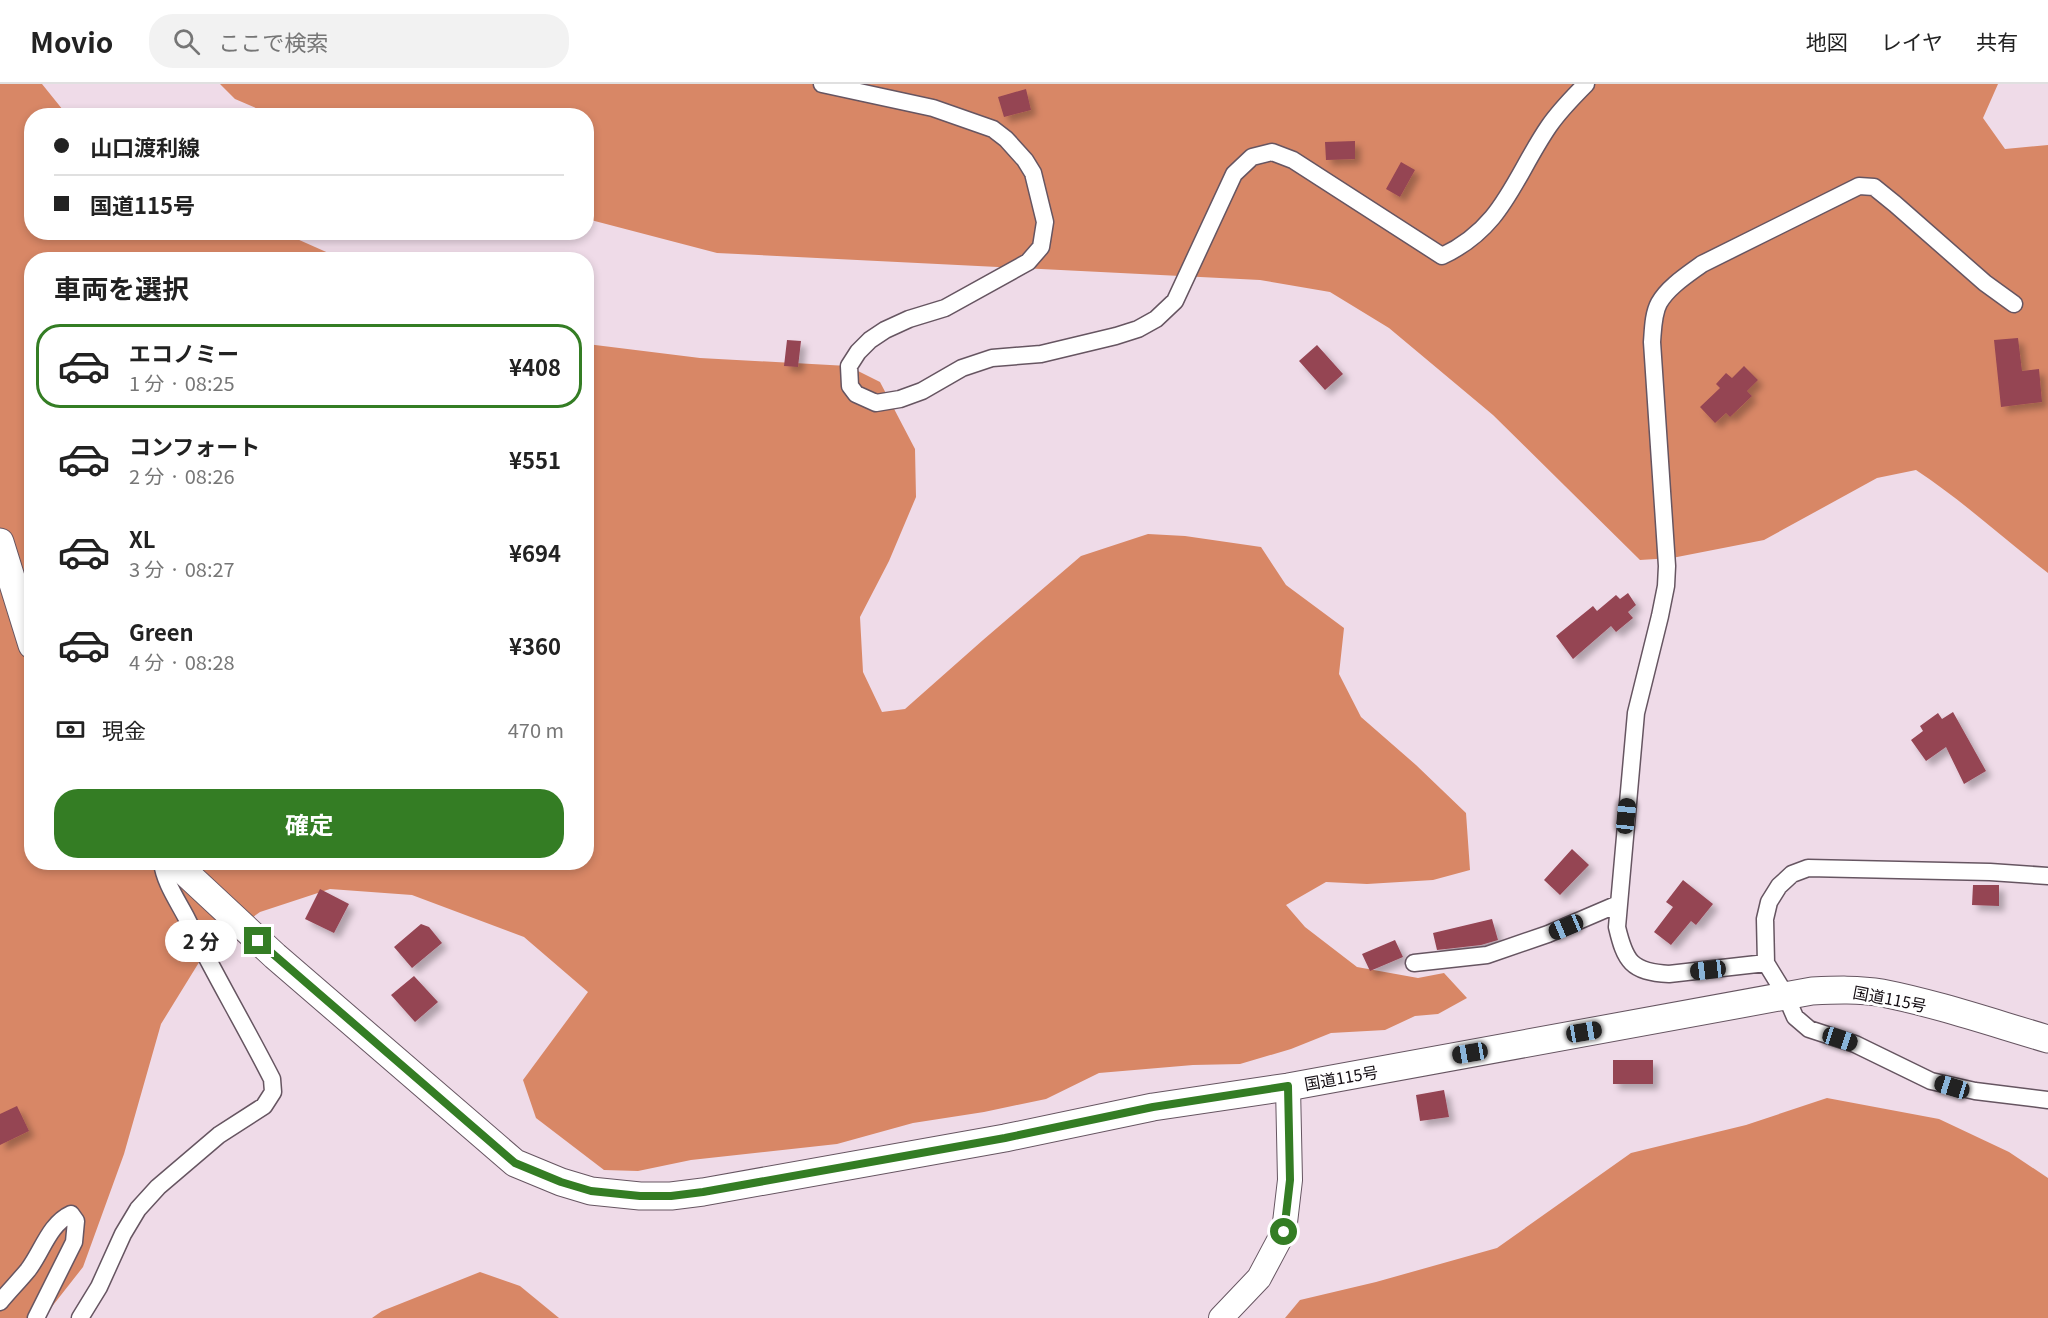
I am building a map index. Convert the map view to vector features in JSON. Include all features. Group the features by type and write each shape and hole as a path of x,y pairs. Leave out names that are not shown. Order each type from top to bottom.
{"highway":[{"path":"0,542 24,619"},
{"name":"国道115号","path":"183,870 275,956 515,1163 561,1182 591,1191 640,1196 671,1196 703,1192 1005,1138 1153,1107 1288,1086 1785,994 1847,989 1881,993 2048,1039"}],"main road":[{"path":"1221,1318 1259,1278 1284,1232 1290,1180 1288,1086"}],"street":[{"path":"822,84 933,108 993,129 1006,139 1025,160 1033,173 1045,222 1041,247 1028,262 945,308 909,319 870,339 849,366 850,386 856,393 876,403 900,399 922,391 962,368 992,358 1041,354 1106,339 1138,329 1156,319 1175,301 1234,174 1252,157 1272,152 1293,160 1442,256 1458,249 1480,232 1499,211 1550,125 1565,105 1586,84"},
{"path":"1766,963 1669,974 1656,973 1638,968 1626,957 1617,927 1636,713 1652,653 1667,576 1652,342 1658,305 1682,279 1702,264 1858,186 1874,187 1985,283 2014,304"},
{"path":"2048,876 1990,872 1808,868 1792,874 1779,886 1769,902 1765,920 1766,963 1785,994 1795,1017 1809,1029 1855,1044 1931,1081 1975,1091 2048,1100"},
{"path":"80,1318 99,1287 123,1234 138,1209 158,1187 215,1139 264,1106 273,1092 272,1079 163,870"},
{"path":"1414,963 1487,955 1548,934 1618,904"},
{"path":"0,1302 28,1269 54,1228 64,1217 71,1214 76,1221 74,1242 36,1318"}],"shaded area":[{"path":"0,84 42,84 61,108 24,108 24,240 299,240 326,252 24,252 24,870 594,870 594,345 700,358 848,366 880,382 915,449 916,497 889,561 860,617 863,672 882,712 905,709 1081,556 1148,534 1185,536 1261,547 1286,585 1344,628 1339,674 1361,717 1466,813 1470,870 1433,880 1367,884 1326,882 1286,905 1305,927 1357,967 1418,978 1444,973 1467,998 1438,1014 1415,1016 1385,1030 1331,1033 1291,1049 1240,1064 1193,1065 1099,1073 1046,1099 913,1123 837,1144 691,1160 638,1171 604,1170 536,1118 523,1080 588,992 524,937 412,895 330,889 260,912 206,951 161,1024 124,1154 83,1267 43,1318 0,1318"},
{"path":"220,84 1998,84 1983,118 2005,149 2048,145 2048,573 1967,507 1916,470 1877,478 1764,540 1672,558 1640,560 1493,415 1389,328 1330,292 1260,280 717,253 594,221 594,108 256,108 235,99"},
{"path":"1827,1098 1939,1119 2009,1152 2048,1178 2048,1318 1285,1318 1300,1300 1376,1282 1497,1248 1631,1153 1746,1125"},
{"path":"480,1272 520,1286 559,1318 372,1318 382,1311"}],"building":[{"path":"1026,89 1031,110 1004,117 998,97"},
{"path":"1355,141 1355,159 1326,160 1325,142"},
{"path":"1401,162 1415,170 1400,197 1386,189"},
{"path":"2018,338 2022,371 2039,369 2042,402 2001,407 1994,340"},
{"path":"787,340 801,341 798,367 784,366"},
{"path":"1317,345 1343,374 1325,390 1299,361"},
{"path":"1744,366 1758,380 1747,391 1752,396 1730,417 1726,413 1715,423 1700,407 1720,388 1716,384 1726,373 1732,378"},
{"path":"1628,593 1636,605 1628,612 1633,618 1616,632 1611,626 1573,659 1556,636 1593,606 1597,611 1616,595 1620,599"},
{"path":"1953,712 1986,771 1964,784 1946,747 1926,761 1911,740 1923,731 1920,726 1938,713 1942,719"},
{"path":"1572,849 1589,865 1560,895 1544,880"},
{"path":"1683,880 1713,904 1696,925 1691,921 1671,945 1654,932 1673,907 1666,902"},
{"path":"1973,885 1999,885 1999,906 1972,905"},
{"path":"320,889 349,904 334,933 305,919"},
{"path":"1492,919 1498,940 1481,945 1437,950 1433,933"},
{"path":"421,924 429,927 442,943 412,968 394,947"},
{"path":"1395,940 1403,957 1370,971 1362,954"},
{"path":"414,976 438,1002 415,1022 391,995"},
{"path":"1613,1060 1653,1060 1653,1084 1613,1084"},
{"path":"1444,1090 1449,1117 1420,1121 1416,1095"},
{"path":"17,1106 29,1131 0,1145 0,1114"}],"route":[{"path":"258,941 515,1163 561,1182 591,1191 640,1196 671,1196 703,1192 1005,1138 1153,1107 1288,1086 1290,1180 1284,1232"}]}
